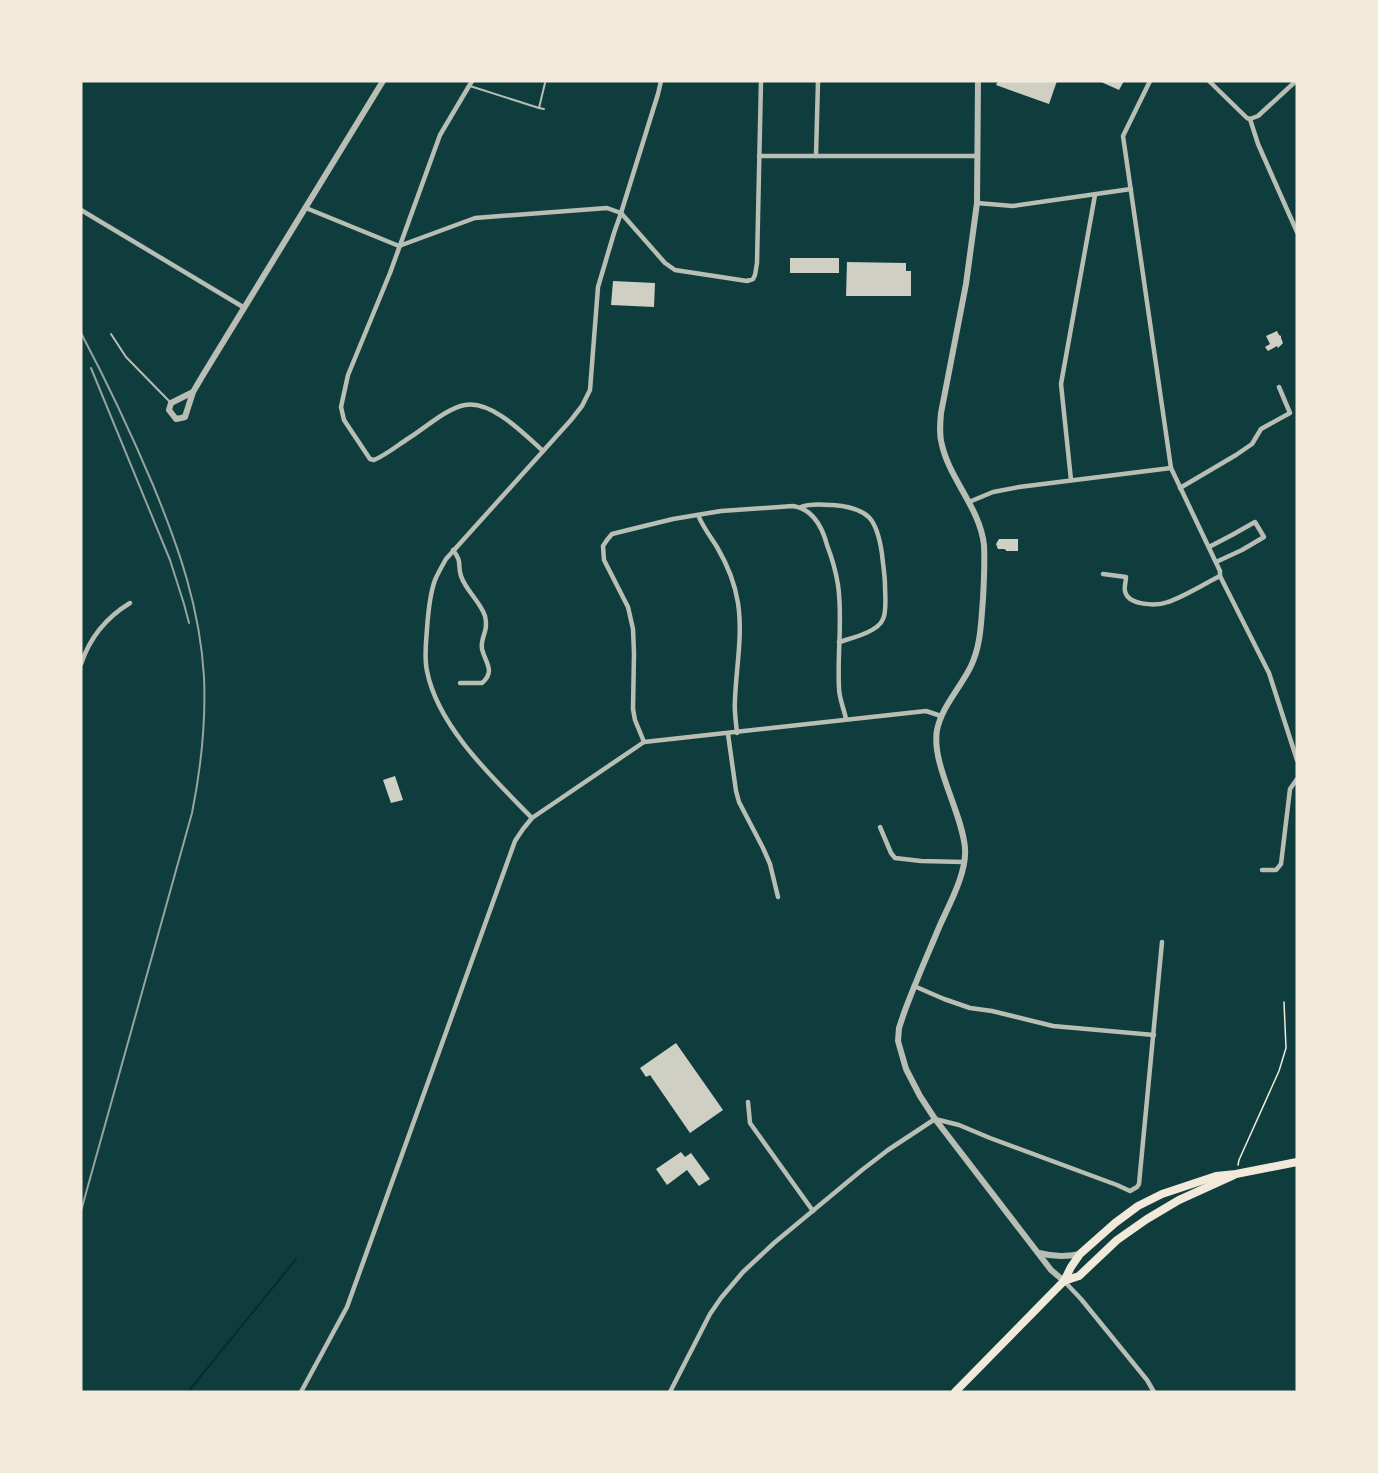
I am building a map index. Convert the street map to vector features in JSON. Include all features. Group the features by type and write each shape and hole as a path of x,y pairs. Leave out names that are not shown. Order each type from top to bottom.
{"main road":[{"path":"955,1392 1064,1281 1080,1254 1115,1223 1162,1194 1215,1176 1297,1162"},
{"path":"1064,1281 1080,1276 1117,1240 1147,1219 1179,1200 1236,1174"}],"street":[{"path":"193,392 171,403 169,410 176,419 185,417 193,392 243,307 383,81"},
{"path":"532,818 479,764 446,718 430,683 425,658 427,619 435,580 446,559 582,406 590,390 598,288 661,81"},
{"path":"306,208 399,246 475,218 607,208 621,213 665,263 675,270 747,281 753,279 755,275 761,81"},
{"path":"816,156 818,81"},
{"path":"978,81 978,203 966,284 941,413 940,432 950,466 969,502 984,542 981,629 977,651 972,665 941,716 937,731 937,746 966,849 958,884 914,986 899,1028 898,1041 911,1081 934,1119 1051,1270 1081,1299 1147,1380 1154,1392"},
{"path":"1150,81 1123,136 1171,468 1216,562 1220,576 1269,673 1297,760"},
{"path":"1209,81 1250,119 1258,144 1297,232"},
{"path":"1250,119 1258,116 1296,81"},
{"path":"471,83 441,135 348,375 342,406 344,420 370,459 374,460 448,412 466,404 478,405 494,411 543,451"},
{"path":"759,156 978,156"},
{"path":"978,203 1013,206 1131,189"},
{"path":"1071,480 1061,384 1095,195"},
{"path":"81,210 243,307"},
{"path":"1180,488 1236,455 1252,444 1261,429 1290,414 1279,387"},
{"path":"969,502 993,492 1019,487 1171,468"},
{"path":"644,742 633,709 633,629 628,607 604,560 603,546 612,534 673,519 722,511 807,505 858,509 875,525 880,539 885,573 884,619 875,629 839,642"},
{"path":"801,507 813,516 821,527 838,585 839,689 846,719"},
{"path":"698,515 724,561 738,602 741,632 735,701 737,733"},
{"path":"1209,547 1255,522 1264,537 1216,562"},
{"path":"453,550 459,558 462,580 478,603 487,625 482,648 489,665 488,676 482,683 460,683"},
{"path":"1103,574 1126,577 1125,590 1130,599 1135,602 1154,604 1167,603 1220,576"},
{"path":"81,663 98,631 114,613 130,603"},
{"path":"301,1392 348,1306 515,841 532,818 644,742 926,711 941,716"},
{"path":"728,734 739,802 770,864 778,897"},
{"path":"1262,870 1276,870 1281,864 1290,789 1297,779"},
{"path":"880,827 891,853 896,858 964,862"},
{"path":"669,1392 710,1314 727,1290 754,1261 888,1150 934,1119 959,1125 1133,1191 1139,1184 1162,942"},
{"path":"914,986 970,1008 1044,1024 1154,1035"},
{"path":"748,1102 750,1123 813,1211"},
{"path":"1038,1253 1054,1257 1080,1254"}],"lane":[{"path":"471,83 543,109"},
{"path":"539,108 545,83"},
{"path":"111,334 126,357 171,403"}],"path":[{"path":"1236,1174 1239,1160 1279,1071 1286,1048 1284,1002"}],"building":[{"path":"998,81 1057,81 1049,104 996,85"},
{"path":"1099,81 1124,81 1119,90"},
{"path":"790,258 839,258 839,273 790,273"},
{"path":"847,262 906,263 906,271 911,271 911,296 846,296"},
{"path":"613,281 655,283 654,307 611,305"},
{"path":"1277,331 1283,343 1278,348 1277,346 1268,351 1265,347 1270,344 1266,336"},
{"path":"999,539 1018,539 1018,551 998,549 996,544"},
{"path":"395,776 403,800 391,803 383,780"},
{"path":"676,1043 723,1110 690,1133 650,1075 646,1077 640,1068"},
{"path":"681,1152 685,1157 691,1153 710,1179 699,1186 687,1170 667,1185 656,1169"}],"waterway":[{"path":"188,1392 296,1259"}],"railway":[{"path":"81,333 136,446 180,555 198,627 204,677 202,745 192,813 81,1211"},
{"path":"91,368 170,560 189,623"}]}
